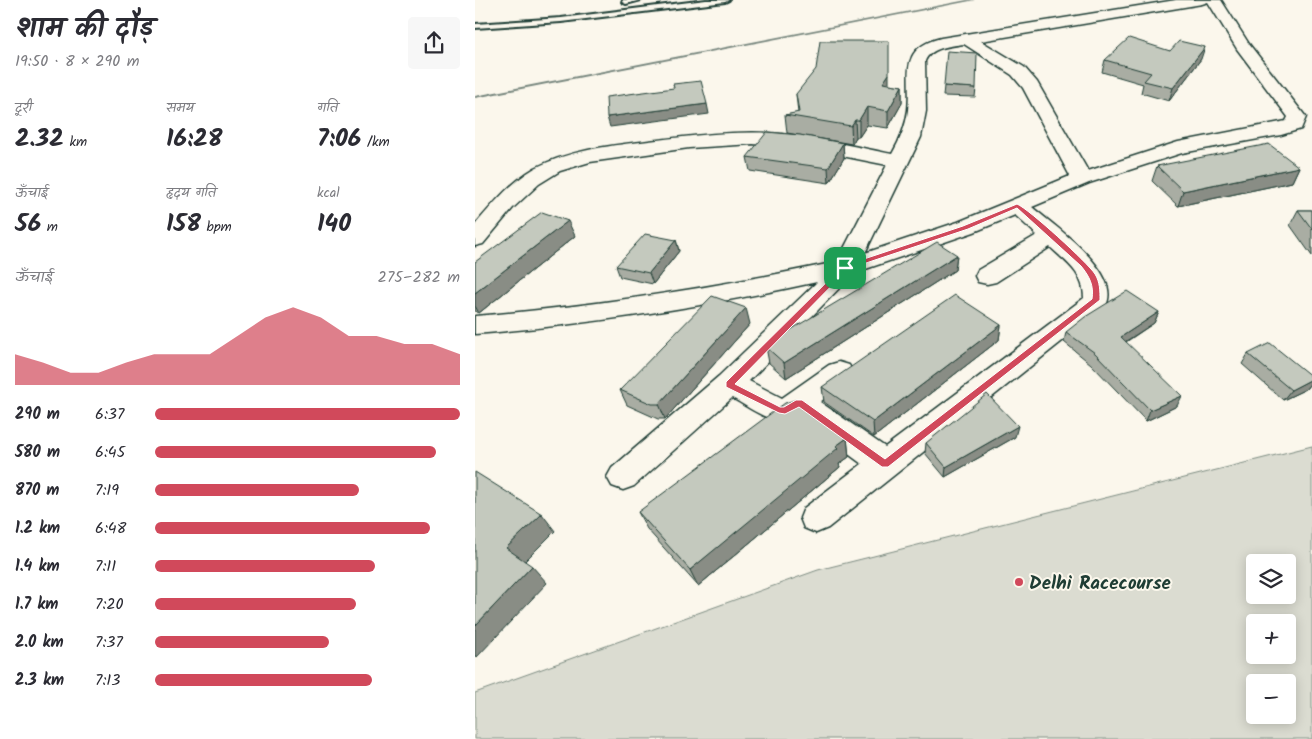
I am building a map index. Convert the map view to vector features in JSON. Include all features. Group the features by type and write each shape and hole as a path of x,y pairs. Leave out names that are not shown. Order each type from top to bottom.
{"street":[{"path":"623,477 729,384 845,268 911,137 917,111 917,61 919,54 941,43 1202,0"},
{"path":"475,324 549,319 668,303 763,286 845,268 939,237 1082,178 1178,148 1281,129 1294,124 1297,116 1243,46 1214,0"},
{"path":"967,39 1018,71 1031,86 1082,178"},
{"path":"475,239 518,191 542,172 574,160 609,152 701,141 770,139 808,144 900,162"},
{"path":"816,518 1096,300 1097,289 1093,276 1084,265 1017,206"},
{"path":"987,276 1051,236"},
{"path":"729,384 779,410 785,411 839,372"},
{"path":"799,402 885,464"}],"lane":[{"path":"626,2 637,0"},
{"path":"475,26 561,20 725,0"}],"shaded area":[{"name":"Delhi Racecourse","path":"1312,446 1312,739 475,739 475,693 818,570"}],"building":[{"path":"1129,38 1170,51 1179,41 1205,47 1173,88 1144,81 1151,73 1105,60"},
{"path":"820,41 889,41 889,74 883,83 902,86 888,111 867,107 859,120 855,120 851,126 785,115 799,112 796,94 816,69"},
{"path":"947,51 977,53 976,88 944,86"},
{"path":"701,81 707,104 607,117 606,97 674,88 673,84"},
{"path":"767,132 800,135 843,143 828,168 747,157"},
{"path":"1269,144 1299,167 1183,191 1157,166"},
{"path":"1298,210 1312,210 1312,229"},
{"path":"542,212 568,221 475,293 475,262"},
{"path":"645,234 676,240 649,273 616,266"},
{"path":"937,242 957,255 784,363 766,347 772,341"},
{"path":"1127,291 1159,312 1121,337 1182,396 1150,410 1095,353 1066,332 1085,317"},
{"path":"955,295 1001,325 873,422 822,387"},
{"path":"712,296 746,308 659,404 652,404 620,390"},
{"path":"1270,343 1312,377 1312,379 1291,390 1248,354"},
{"path":"987,394 1018,426 946,467 926,443"},
{"path":"795,400 847,438 836,446 838,448 690,570 638,512 785,403"},
{"path":"475,472 542,514 506,548 532,566 475,626"}],"waterway":[{"path":"475,97 973,0"}],"place":[{"name":"Delhi Racecourse","path":"1019,582"}],"route":[{"path":"1017,206 1084,265 1093,276 1097,289 1096,300 885,464 799,402 785,411 779,410 729,384 845,268 904,250 1017,206"}]}
